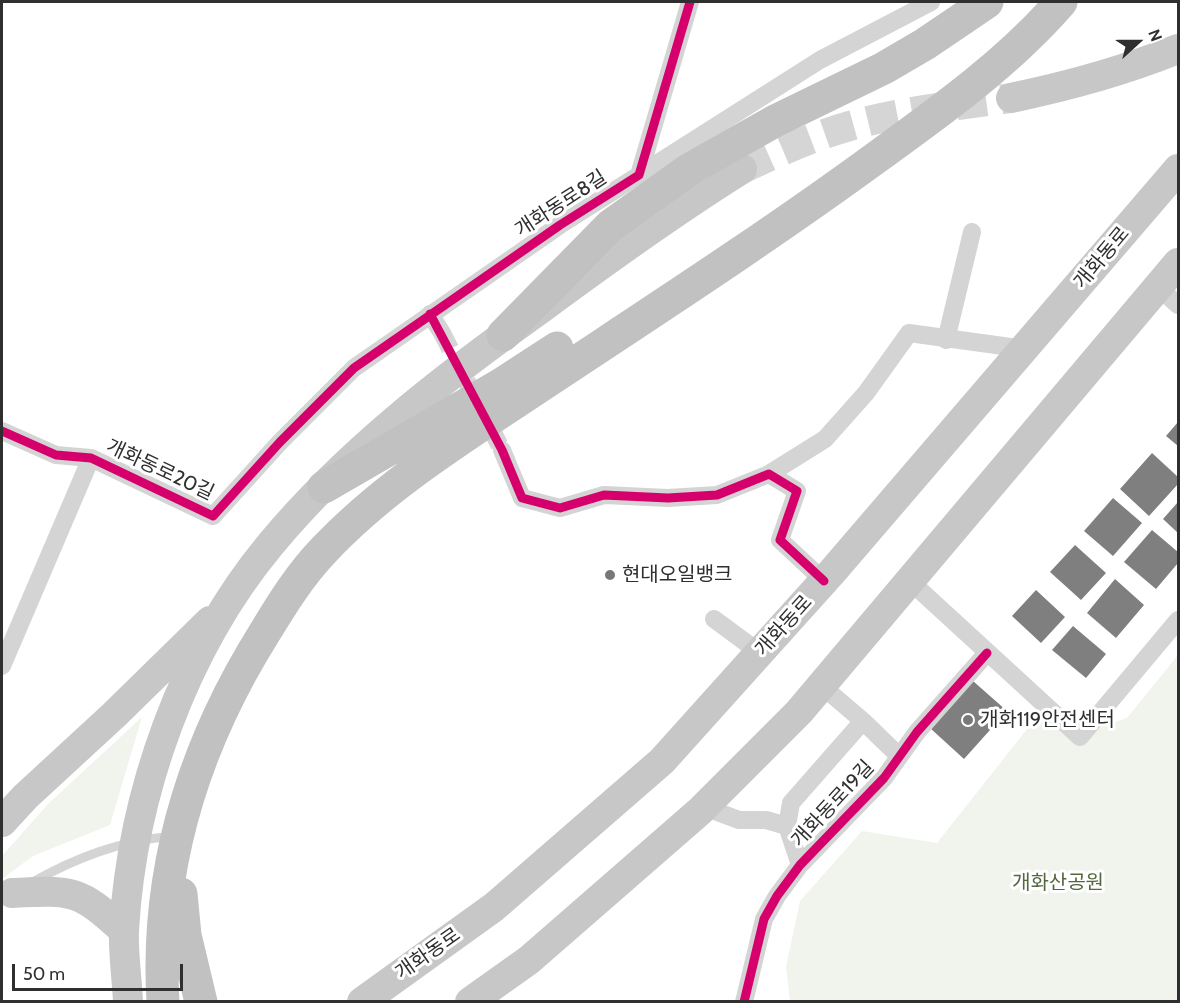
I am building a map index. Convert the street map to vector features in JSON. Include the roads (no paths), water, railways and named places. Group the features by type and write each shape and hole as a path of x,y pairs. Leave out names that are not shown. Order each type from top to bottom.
{"highway":[{"path":"503,335 610,226 690,169 775,121 884,68 925,44 987,2"},
{"path":"324,486 500,385 802,189 924,100 1032,2"},
{"path":"163,1002 162,928 175,836 212,729 240,671 284,602 321,553 360,514 439,454 795,217 928,120 1034,33 1061,2"},
{"path":"175,836 185,935 201,1002"}],"main road":[{"path":"1011,98 1066,87 1129,69 1179,49"},
{"path":"128,1002 124,931 136,839 158,748 171,715 227,604 270,546 324,486 431,388 680,208 742,169"},
{"name":"개화동로","path":"362,1002 494,907 662,761 824,581 1179,169"},
{"path":"470,1002 529,960 705,807 822,686 911,582 1168,296 1179,263"},
{"path":"2,822 25,796 114,715 151,676 227,604"},
{"path":"7,898 71,893 96,904 124,931"}],"street":[{"path":"639,175 690,2"},
{"name":"개화동로8길","path":"354,368 560,225 820,60 931,2"},
{"path":"946,340 972,232"},
{"path":"430,314 442,333"},
{"path":"502,450 522,498 560,508 604,495 668,498 717,495 769,474 825,439 866,393 909,333 946,340 1025,349"},
{"name":"개화동로20길","path":"2,431 56,455 91,458 213,516 280,442 354,368"},
{"path":"2,666 91,458"},
{"path":"769,474 797,491 780,540 824,581"},
{"path":"911,582 1080,737 1179,620"},
{"path":"714,619 760,653"},
{"name":"개화동로19길","path":"744,1002 764,919 800,865 884,778 916,732 987,653"},
{"path":"822,686 899,756"},
{"path":"800,865 787,826 791,803 863,721"},
{"path":"705,807 739,819 766,820 787,826"}],"lane":[{"path":"7,898 56,869 136,839 175,836"}],"tunnel":[{"path":"742,169 796,145 853,125 911,112 1011,98"},
{"path":"442,333 502,450"}],"place":[{"name":"현대오일뱅크","path":"610,575"},
{"name":"개화119안전센터","path":"968,720"}],"park label":[{"name":"개화산공원","path":"1058,883"}]}
